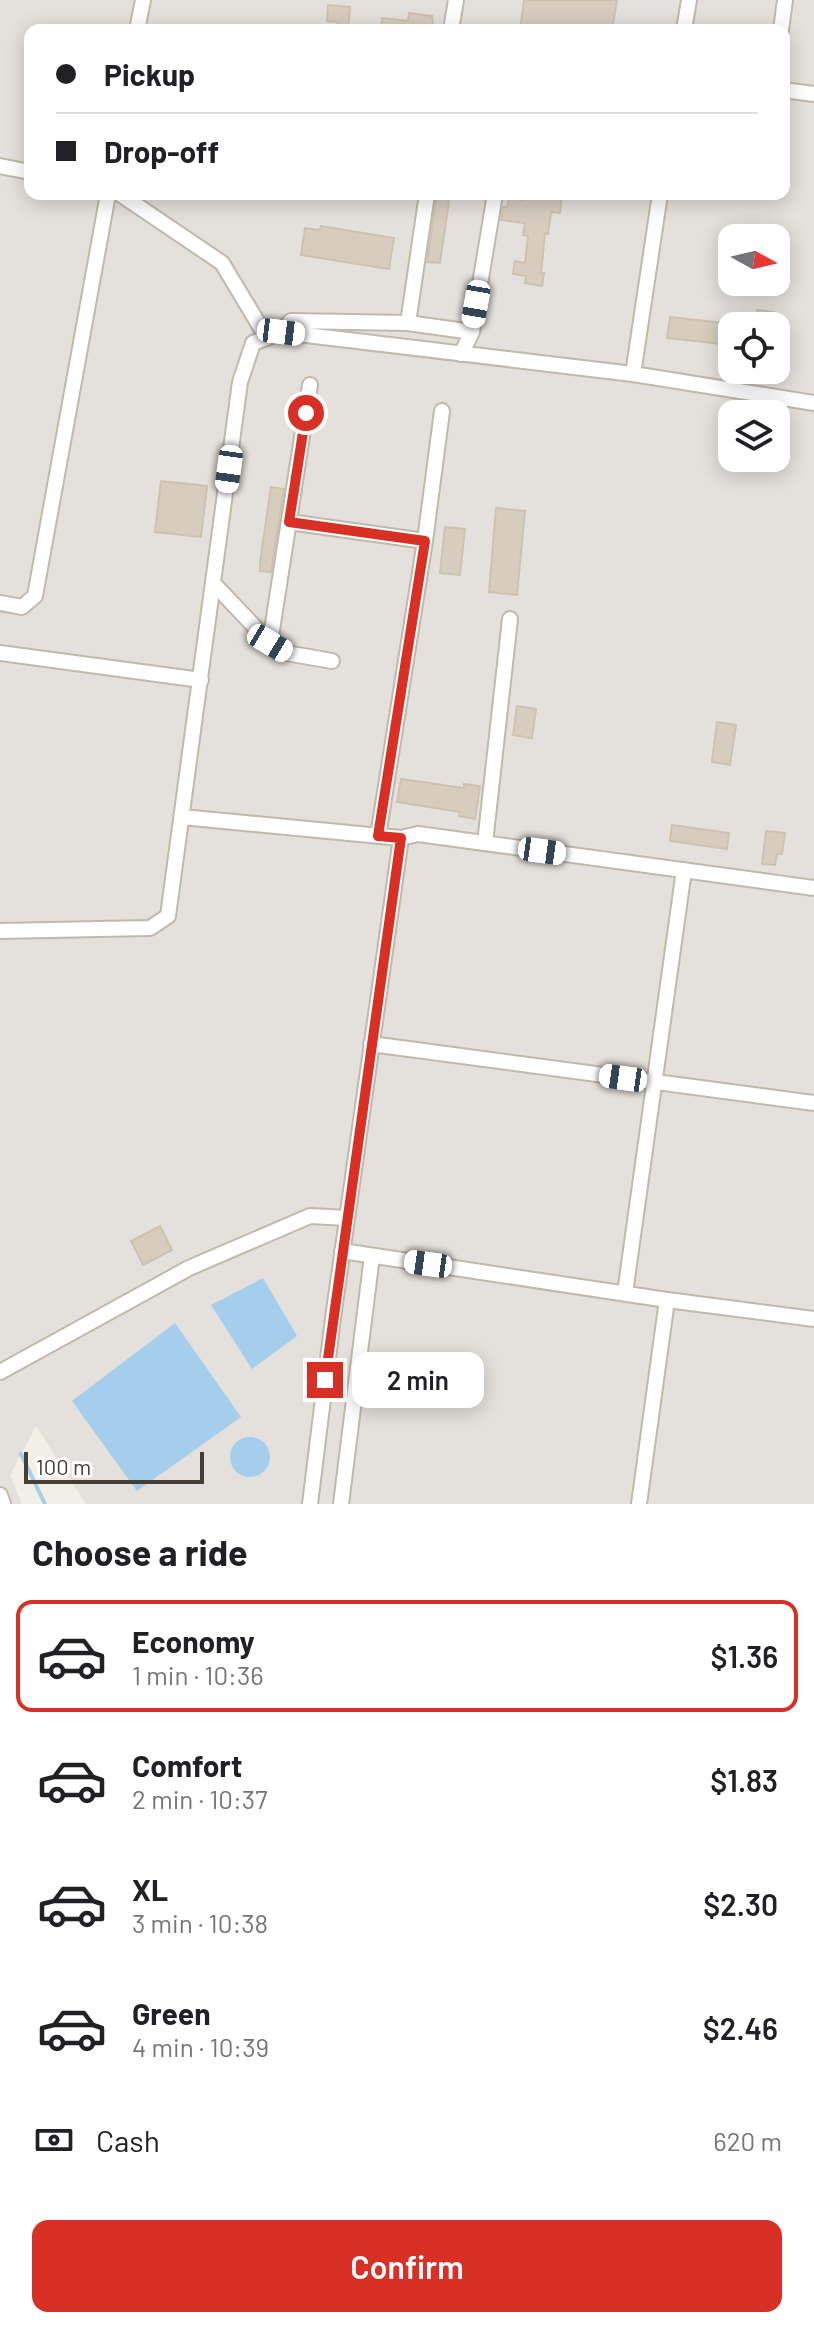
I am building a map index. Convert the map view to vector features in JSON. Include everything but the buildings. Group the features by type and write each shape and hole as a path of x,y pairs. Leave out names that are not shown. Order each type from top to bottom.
{"lane":[{"path":"138,24 143,0"},
{"path":"452,24 456,0"},
{"path":"685,24 689,0"},
{"path":"782,24 785,0"},
{"path":"790,91 814,94"},
{"path":"0,166 24,171"},
{"path":"0,603 22,607 35,596 107,200"},
{"path":"129,200 222,263 274,335 633,374 814,403"},
{"path":"408,323 426,200"},
{"path":"461,354 472,332 494,200"},
{"path":"633,374 659,200"},
{"path":"0,931 150,928 168,916 240,382 253,343 274,335 291,321 408,323 472,332"},
{"path":"270,643 310,385"},
{"path":"378,836 425,541 442,411"},
{"path":"289,522 425,541"},
{"path":"214,584 270,643 286,653 332,661"},
{"path":"485,843 510,619"},
{"path":"0,653 201,680"},
{"path":"182,817 401,838 418,834 814,888"},
{"path":"310,1504 342,1251 401,838"},
{"path":"625,1293 684,870"},
{"path":"371,1044 814,1103"},
{"path":"0,1372 189,1268 310,1216 347,1218"},
{"path":"342,1251 814,1319"},
{"path":"341,1504 372,1256"},
{"path":"639,1504 667,1300"},
{"path":"0,1495 3,1504"}],"shaded area":[{"path":"0,0 814,0 814,1504 86,1504 36,1426 10,1475 22,1504 0,1504"},
{"path":"635,0 676,0 672,24 632,24"}],"water":[{"path":"263,1278 297,1336 252,1369 211,1305"},
{"path":"175,1323 241,1417 137,1491 72,1401"},
{"path":"250,1437 264,1443 270,1457 264,1471 250,1477 236,1471 230,1457 236,1443"}],"waterway":[{"path":"21,1454 45,1504"}],"route":[{"path":"306,413 289,522 425,541 378,836 401,838 325,1380"}]}
